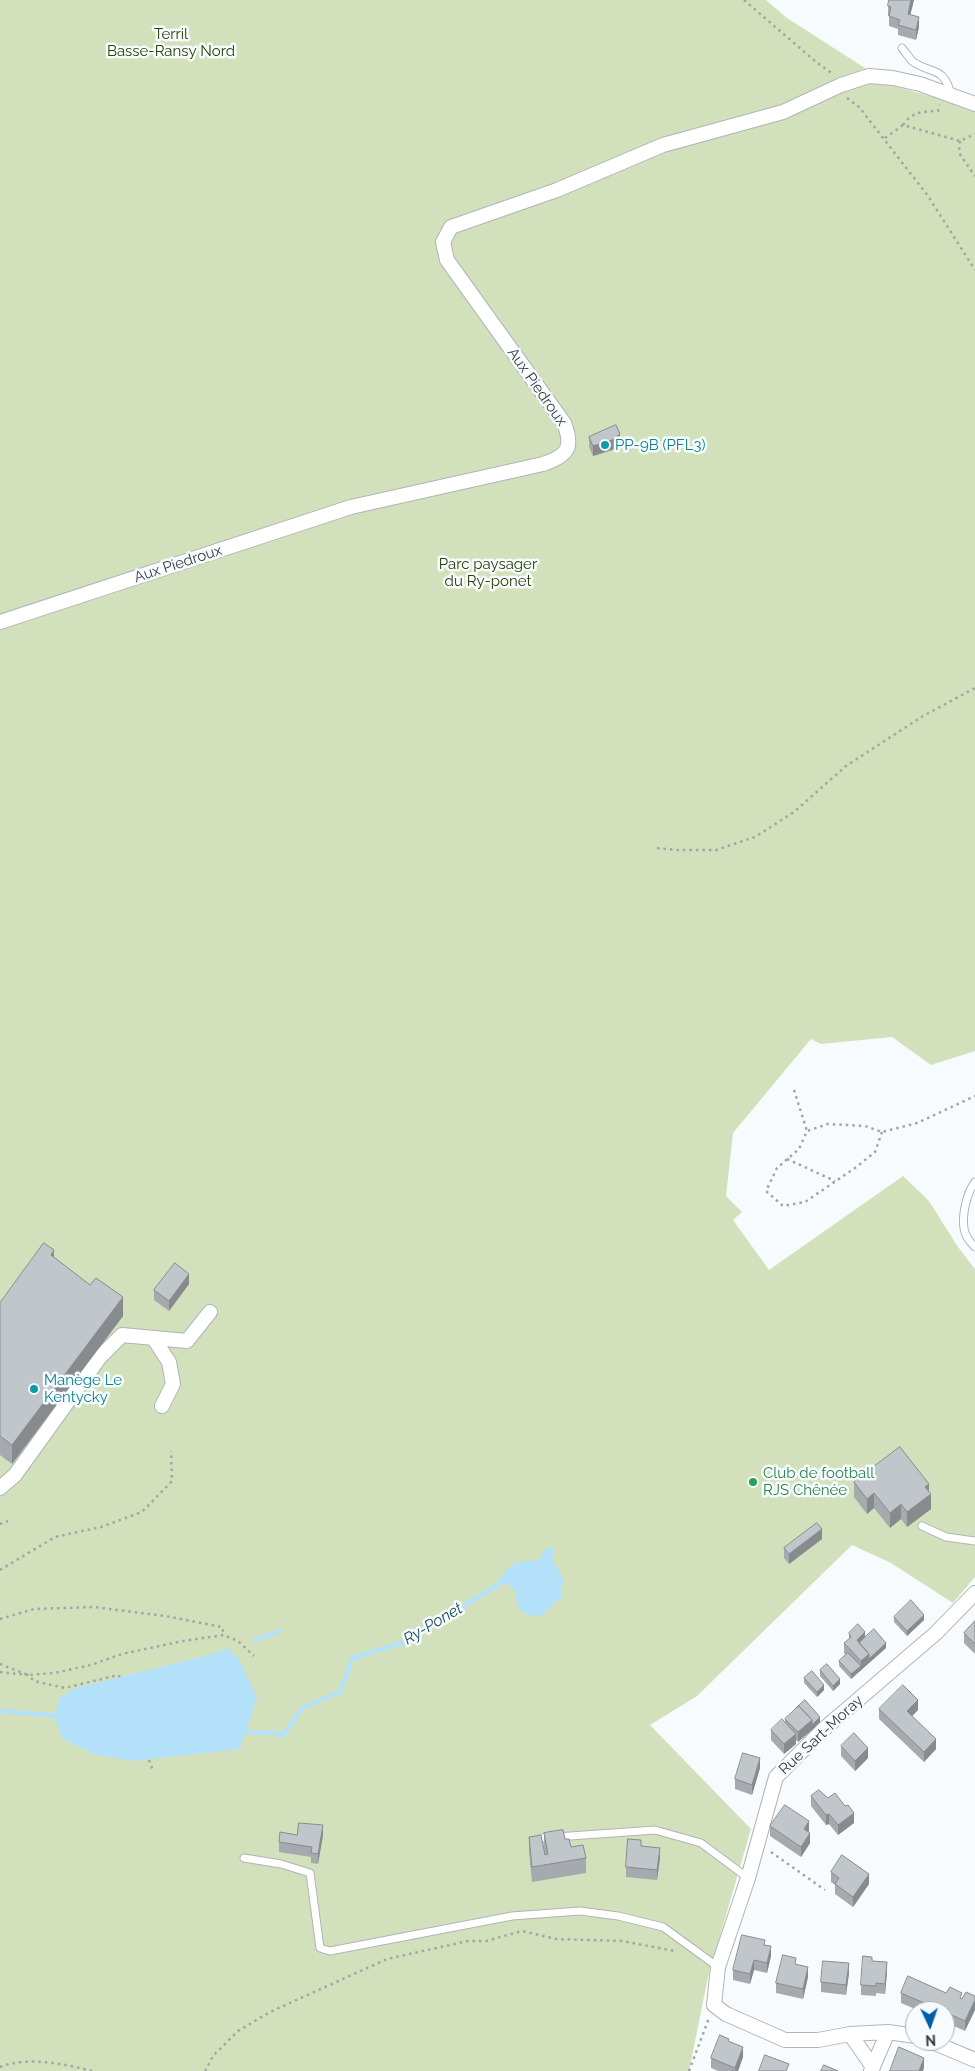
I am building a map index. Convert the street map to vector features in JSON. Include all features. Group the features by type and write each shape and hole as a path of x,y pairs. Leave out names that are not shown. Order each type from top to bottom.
{"street":[{"name":"Aux Piedroux","path":"0,622 351,507 543,464 561,456 568,448 569,441 564,423 447,260 443,242 451,227 556,190 663,145 783,112 840,85 869,76 893,78 938,90"},
{"path":"938,90 975,104"},
{"path":"0,1488 15,1475 100,1357 122,1335 154,1339 187,1340 210,1312"},
{"path":"154,1339 170,1362 173,1384 162,1406"},
{"name":"Rue Sart-Moray","path":"714,2005 718,1966 748,1878 776,1777 825,1728 936,1633 975,1593"},
{"path":"714,2005 726,2014 785,2040 818,2040 850,2034 888,2032 905,2035"},
{"path":"872,2069 888,2032"},
{"path":"850,2034 872,2069"},
{"path":"954,2051 975,2060"}],"lane":[{"path":"902,48 913,61 936,71 942,76 948,82 951,96"},
{"path":"975,1182 966,1198 964,1228 967,1238 975,1247"},
{"path":"922,1526 946,1537 975,1541"},
{"path":"542,1838 654,1830 701,1843 748,1878"},
{"path":"244,1858 281,1864 310,1873 320,1948 330,1951 512,1916 580,1911 618,1916 663,1926 718,1966"}],"path":[{"path":"744,0 816,62 832,72 840,85"},
{"path":"884,138 903,125 908,118 922,111 938,110 940,106 938,90"},
{"path":"859,107 928,196 975,270"},
{"path":"903,125 960,141 975,134"},
{"path":"960,141 959,153 975,176"},
{"path":"657,848 716,850 755,837 794,812 846,766 923,716 975,688"},
{"path":"794,1090 807,1131 799,1150 777,1168 766,1191 783,1206 805,1202 875,1152 882,1132"},
{"path":"807,1131 828,1124 865,1126 882,1132 917,1123 975,1096"},
{"path":"787,1160 835,1181"},
{"path":"0,1570 55,1537 101,1527 142,1512 172,1481 171,1452"},
{"path":"0,1524 8,1521"},
{"path":"0,1619 34,1609 94,1607 165,1616 222,1627 224,1636"},
{"path":"0,1672 28,1675 54,1673 91,1665 139,1650 183,1641 224,1636 238,1641 254,1656"},
{"path":"0,1664 28,1675 34,1680 65,1688 118,1675 120,1677"},
{"path":"149,1760 153,1771"},
{"path":"756,1846 765,1848 825,1890"},
{"path":"205,2071 213,2056 238,2031 270,2012 387,1959 468,1941 486,1941 522,1931 556,1939 622,1941 673,1950 681,1954"},
{"path":"689,2071 714,2005"},
{"path":"0,2067 12,2062 46,2063 92,2071"}],"green space":[{"name":"Parc paysager du Ry-ponet","path":"0,0 766,0 787,18 893,86 975,108 975,1051 931,1065 892,1037 821,1044 811,1039 733,1133 726,1196 742,1212 733,1220 769,1270 903,1176 929,1201 958,1247 975,1269 975,1577 953,1603 891,1563 852,1545 697,1696 650,1725 751,1829 708,1977 689,2071 0,2071"}],"water":[{"path":"550,1547 554,1550 552,1560 561,1574 564,1584 560,1589 563,1593 561,1599 542,1614 534,1616 526,1614 518,1606 515,1590 507,1584 498,1583 506,1571 514,1564 538,1560 545,1550"},
{"path":"228,1648 238,1658 257,1698 240,1749 132,1761 93,1754 62,1738 55,1716 59,1698 76,1688 205,1656"}],"building":[{"path":"889,0 911,0 908,14 919,17 916,30 898,25 900,20 889,16 891,7 888,6"},
{"path":"616,425 620,434 612,440 593,446 589,437"},
{"name":"Manège Le Kentycky","path":"44,1243 54,1250 51,1255 90,1285 96,1278 123,1297 12,1445 0,1436 0,1303"},
{"path":"175,1263 189,1274 169,1301 154,1290"},
{"path":"900,1447 929,1484 925,1487 931,1494 907,1512 901,1504 890,1513 874,1493 867,1499 854,1482"},
{"path":"817,1523 822,1529 789,1554 784,1548"},
{"path":"911,1600 924,1615 907,1631 894,1617"},
{"path":"975,1621 975,1644 964,1633"},
{"path":"858,1624 865,1632 857,1640 869,1654 861,1661 844,1643 851,1637 849,1633"},
{"path":"874,1629 886,1643 869,1659 869,1654 859,1643"},
{"path":"848,1653 861,1666 851,1674 839,1661"},
{"path":"827,1664 840,1679 833,1686 820,1670"},
{"path":"812,1671 824,1685 817,1692 804,1678"},
{"path":"903,1685 918,1700 907,1711 936,1739 924,1752 879,1709"},
{"path":"805,1700 820,1717 812,1725 812,1720 799,1706 796,1708"},
{"path":"799,1706 812,1720 798,1732 785,1719"},
{"path":"782,1719 796,1734 784,1744 771,1730"},
{"path":"854,1733 868,1748 855,1761 841,1746"},
{"path":"743,1753 760,1758 752,1785 735,1779"},
{"path":"819,1790 828,1798 835,1793 845,1806 848,1805 854,1813 838,1825 829,1814 826,1815 811,1796"},
{"path":"785,1805 809,1821 804,1829 810,1833 801,1847 770,1826"},
{"path":"299,1823 323,1825 318,1854 311,1853 312,1847 279,1842 280,1832 297,1835"},
{"path":"563,1830 565,1839 569,1839 571,1847 583,1845 586,1858 532,1867 529,1837 541,1835 545,1855 548,1854 544,1833"},
{"path":"628,1839 641,1840 641,1846 660,1848 657,1870 626,1867"},
{"path":"842,1855 869,1874 853,1897 835,1884 839,1878 831,1872"},
{"path":"742,1935 765,1940 764,1945 771,1946 767,1963 754,1960 750,1974 733,1970"},
{"path":"783,1955 796,1958 795,1964 808,1967 803,1989 776,1983"},
{"path":"863,1956 872,1957 872,1961 887,1962 885,1984 876,1983 876,1986 861,1985"},
{"path":"823,1961 849,1963 846,1985 821,1982"},
{"path":"908,1976 946,1993 950,1987 962,1993 960,1998 962,1999 966,1992 975,1996 975,2000 965,2021 955,2016 955,2001 920,2001 901,1993"},
{"path":"720,2035 729,2039 728,2041 743,2047 735,2068 711,2058"},
{"path":"899,2047 924,2058 919,2071 890,2071"},
{"path":"765,2055 789,2064 786,2071 759,2071"},
{"path":"824,2065 838,2071 821,2071"}],"waterway":[{"name":"Ry-Ponet","path":"240,1730 283,1735 303,1707 340,1692 353,1658 408,1641 502,1582"},
{"name":"Ry-Ponet","path":"255,1640 280,1631"},
{"name":"Ry-Ponet","path":"0,1711 61,1716"}],"place":[{"name":"PP-9B (PFL3)","path":"605,445"},
{"name":"Manège Le Kentycky","path":"34,1389"},
{"name":"Club de football RJS Chênée","path":"753,1482"}],"park label":[{"name":"Terril Basse-Ransy Nord","path":"171,42"}]}
